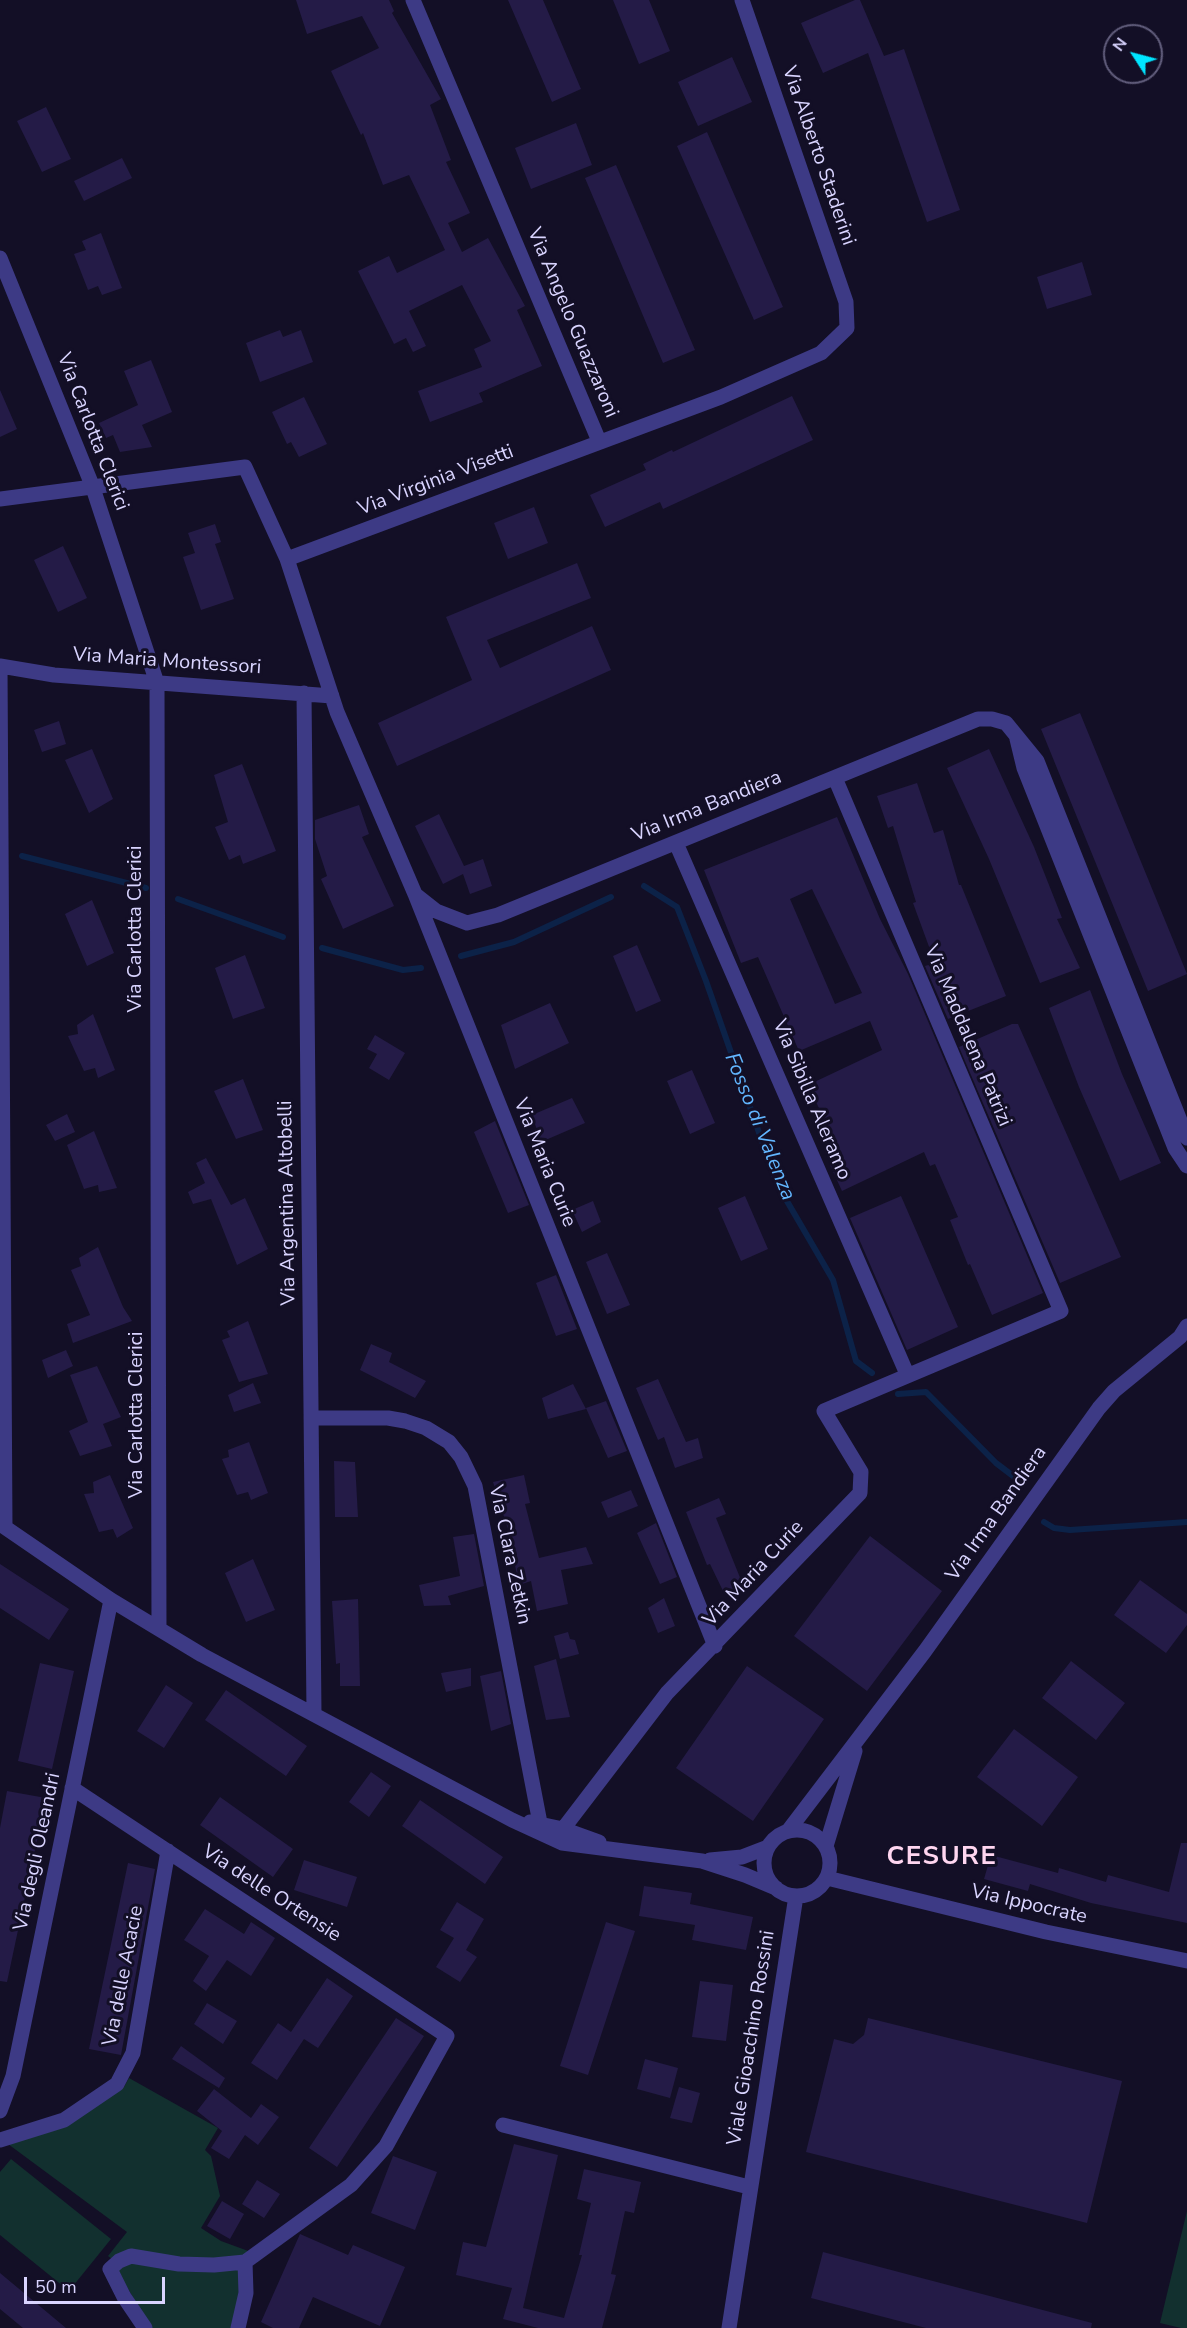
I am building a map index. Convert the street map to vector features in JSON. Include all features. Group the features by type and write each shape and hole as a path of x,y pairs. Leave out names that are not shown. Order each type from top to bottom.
{"street":[{"name":"Via Angelo Guazzaroni","path":"413,0 599,441 721,397 821,353 847,328"},
{"name":"Via Alberto Staderini","path":"742,0 846,302 847,328"},
{"name":"Via Carlotta Clerici","path":"0,258 92,485 157,682 159,1629"},
{"name":"Via Virginia Visetti","path":"287,559 599,441"},
{"path":"0,499 92,485 244,467 287,559 332,696"},
{"path":"0,666 2,1526 111,1600 202,1655 512,1820 562,1843 588,1848 611,1847 702,1861 745,1875 776,1888 796,1896 814,1892 827,1878 830,1868 826,1846 810,1832 788,1831 773,1840 768,1847 765,1869 776,1888"},
{"name":"Via Maria Montessori","path":"0,666 54,675 332,696"},
{"name":"Via Argentina Altobelli","path":"304,693 314,1713"},
{"name":"Via Maria Curie","path":"332,696 415,894 715,1646"},
{"name":"Via Irma Bandiera","path":"415,894 436,911 467,923 498,915 978,719 992,719 1006,723 1037,760 1187,1138"},
{"path":"1015,733 1028,779 1175,1148 1187,1166"},
{"name":"Via Maddalena Patrizi","path":"835,778 1061,1311 907,1374"},
{"name":"Via Sibilla Aleramo","path":"676,843 907,1374"},
{"name":"Via Irma Bandiera","path":"788,1831 858,1742 1099,1408 1114,1391 1180,1337 1187,1326"},
{"name":"Via Maria Curie","path":"563,1829 668,1693 860,1493 861,1472 824,1411 907,1374"},
{"name":"Via Clara Zetkin","path":"311,1418 388,1418 405,1421 426,1428 449,1442 461,1457 475,1486 540,1823"},
{"name":"Via degli Oleandri","path":"0,2110 13,2076 111,1600"},
{"name":"Via Irma Bandiera","path":"826,1846 858,1742"},
{"name":"Via delle Ortensie","path":"72,1788 447,2036 386,2146 351,2185 245,2262"},
{"path":"512,1820 540,1823 563,1829 611,1847"},
{"path":"702,1861 742,1857 768,1847"},
{"name":"Via delle Acacie","path":"0,2140 64,2120 117,2084 133,2053 168,1851"},
{"name":"Via Ippocrate","path":"827,1878 1046,1932 1187,1961"},
{"name":"Viale Gioacchino Rossini","path":"729,2328 749,2187 796,1896"},
{"path":"503,2125 585,2148 749,2187"},
{"path":"145,2328 124,2297 110,2269 119,2261 131,2256 180,2264 214,2265 245,2262 246,2293 238,2328"}],"green space":[{"path":"129,2078 218,2128 205,2150 211,2156 220,2196 201,2228 221,2241 251,2252 243,2258 113,2260 108,2256 127,2232 8,2144 124,2087"},
{"path":"11,2159 111,2239 69,2291 0,2235 0,2172"},
{"path":"1187,2211 1187,2328 1181,2328 1160,2323"},
{"path":"132,2260 240,2268 242,2287 234,2328 151,2328 117,2270"}],"building":[{"path":"296,0 389,0 394,11 392,13 441,99 430,105 451,160 446,162 470,213 448,223 462,252 488,238 525,306 517,310 542,366 479,393 483,402 430,422 418,391 482,367 474,349 491,341 462,285 409,311 426,346 413,352 406,338 394,344 358,271 389,256 397,273 445,250 409,175 383,185 363,133 361,135 331,71 379,48 362,16 307,34"},
{"path":"508,0 543,0 581,89 552,102"},
{"path":"613,0 649,0 670,51 639,64"},
{"path":"855,0 860,0 884,56 904,49 960,210 927,222 868,53 823,73 801,23"},
{"path":"732,57 752,102 698,126 678,82"},
{"path":"46,107 71,159 42,172 17,121"},
{"path":"576,123 592,165 531,189 515,148"},
{"path":"707,132 783,307 754,320 677,146"},
{"path":"122,158 132,178 84,201 74,181"},
{"path":"616,165 695,350 663,363 585,178"},
{"path":"101,233 122,288 102,295 98,286 88,290 74,254 86,250 82,241"},
{"path":"1082,262 1092,295 1047,309 1037,277"},
{"path":"280,330 283,337 301,330 313,362 260,382 246,343"},
{"path":"151,360 172,412 142,425 152,447 120,452 113,435 106,438 99,423 138,405 124,371"},
{"path":"0,390 17,429 0,437"},
{"path":"792,396 813,440 663,509 660,502 605,527 590,495 646,470 643,464"},
{"path":"304,397 327,444 299,457 291,442 287,444 272,412"},
{"path":"534,507 548,543 508,559 494,523"},
{"path":"215,524 221,542 215,544 234,599 201,610 183,557 195,553 188,533"},
{"path":"63,546 87,598 58,612 34,560"},
{"path":"577,563 591,598 487,640 500,668 592,626 611,670 397,766 378,723 472,680 446,617"},
{"path":"1080,713 1187,974 1148,991 1041,729"},
{"path":"59,721 66,744 42,752 34,730"},
{"path":"92,749 113,799 89,813 65,760"},
{"path":"989,749 1034,847 1062,918 1057,919 1080,968 1040,983 989,859 947,768"},
{"path":"242,764 276,851 243,864 240,855 229,860 215,827 228,822 214,775"},
{"path":"917,783 934,833 943,830 959,885 961,885 1006,996 948,1019 925,966 935,963 913,903 916,902 893,826 888,828 877,796"},
{"path":"359,805 369,834 362,837 394,906 343,929 321,879 327,876 315,839 315,820"},
{"path":"439,814 464,866 483,859 492,886 470,894 463,874 443,884 415,826"},
{"path":"837,817 880,919 908,974 1043,1293 992,1315 950,1220 958,1217 935,1164 930,1166 924,1152 842,1191 830,1165 843,1159 808,1085 882,1050 870,1021 799,1051 758,957 741,963 704,870","holes":["812,889 862,993 835,1004 790,899"]},
{"path":"92,900 114,953 87,966 65,914"},
{"path":"637,945 661,1001 636,1012 613,956"},
{"path":"245,955 265,1008 233,1019 215,968"},
{"path":"1090,990 1122,1074 1161,1163 1120,1181 1079,1087 1049,1008"},
{"path":"550,1003 569,1043 515,1069 501,1025"},
{"path":"93,1014 115,1070 98,1078 95,1068 84,1071 68,1036 78,1034 77,1025"},
{"path":"1012,1024 1018,1024 1121,1257 1060,1283 959,1047"},
{"path":"375,1035 405,1053 389,1080 369,1068 377,1054 367,1049"},
{"path":"692,1070 715,1123 690,1134 667,1081"},
{"path":"243,1079 263,1130 236,1139 214,1091"},
{"path":"572,1098 585,1123 541,1142 532,1115"},
{"path":"67,1114 75,1132 55,1141 46,1125"},
{"path":"495,1121 529,1205 508,1213 474,1132"},
{"path":"94,1131 117,1188 99,1192 98,1185 84,1189 67,1145"},
{"path":"206,1158 231,1205 245,1198 268,1249 237,1265 211,1199 193,1204 188,1192 205,1183 196,1163"},
{"path":"745,1196 768,1249 741,1261 718,1208"},
{"path":"901,1196 958,1327 907,1350 850,1218"},
{"path":"593,1201 601,1222 582,1232 572,1210"},
{"path":"98,1247 123,1307 132,1321 73,1343 67,1324 90,1315 71,1270 81,1266 79,1258"},
{"path":"607,1253 630,1305 607,1314 586,1262"},
{"path":"556,1275 577,1329 556,1336 536,1283"},
{"path":"248,1321 268,1374 239,1382 222,1340 230,1337 227,1331"},
{"path":"371,1344 392,1353 389,1362 426,1381 415,1398 360,1370"},
{"path":"66,1350 73,1366 48,1378 42,1360"},
{"path":"97,1366 121,1417 103,1424 112,1446 80,1456 69,1431 88,1422 70,1375"},
{"path":"658,1379 686,1442 698,1438 703,1458 675,1468 664,1437 658,1440 636,1388"},
{"path":"253,1383 261,1403 234,1412 228,1395"},
{"path":"573,1384 586,1409 548,1419 542,1398"},
{"path":"606,1401 627,1451 608,1458 586,1408"},
{"path":"249,1442 268,1493 251,1500 248,1492 237,1495 222,1459 229,1457 228,1450"},
{"path":"334,1461 355,1462 358,1517 335,1517"},
{"path":"110,1475 133,1528 117,1538 113,1529 99,1532 84,1494 94,1493 93,1482"},
{"path":"524,1475 530,1503 525,1504 539,1558 586,1547 593,1564 561,1570 568,1604 537,1611 531,1581 519,1585 507,1526 493,1482"},
{"path":"631,1490 638,1506 608,1518 601,1502"},
{"path":"719,1498 726,1514 716,1518 743,1585 724,1593 710,1564 707,1565 686,1512"},
{"path":"656,1523 677,1577 660,1584 637,1533"},
{"path":"474,1534 484,1586 448,1596 451,1605 424,1606 419,1585 460,1576 453,1537"},
{"path":"870,1536 942,1591 867,1691 794,1636"},
{"path":"253,1559 275,1610 246,1622 225,1573"},
{"path":"0,1564 69,1609 49,1640 0,1608"},
{"path":"1140,1580 1187,1614 1187,1625 1166,1653 1114,1615"},
{"path":"664,1598 675,1626 658,1633 648,1608"},
{"path":"358,1599 360,1686 340,1686 340,1663 336,1664 332,1601"},
{"path":"568,1632 570,1639 575,1640 579,1654 560,1659 554,1636"},
{"path":"556,1659 570,1717 546,1720 534,1666"},
{"path":"1071,1661 1125,1703 1096,1740 1042,1698"},
{"path":"40,1663 74,1671 52,1769 18,1761"},
{"path":"747,1666 824,1719 753,1821 676,1768"},
{"path":"471,1668 471,1686 446,1692 441,1673"},
{"path":"501,1671 511,1724 491,1731 480,1676"},
{"path":"166,1685 193,1703 164,1748 137,1731"},
{"path":"226,1690 307,1746 286,1776 205,1720"},
{"path":"1014,1729 1078,1777 1042,1826 977,1777"},
{"path":"371,1772 391,1786 369,1817 349,1802"},
{"path":"7,1791 46,1798 7,1982 0,1981 0,1828"},
{"path":"220,1797 293,1849 273,1877 200,1825"},
{"path":"420,1800 503,1857 485,1884 402,1826"},
{"path":"1181,1843 1187,1843 1187,1923 1091,1903 1030,1884 1028,1891 984,1879 991,1855 1058,1873 1059,1868 1106,1882 1108,1875 1169,1892"},
{"path":"304,1860 357,1877 347,1907 294,1890"},
{"path":"128,1863 155,1869 121,2055 89,2049"},
{"path":"644,1886 692,1893 690,1904 753,1917 746,1950 692,1940 695,1925 639,1916"},
{"path":"457,1902 484,1919 466,1950 477,1957 460,1982 436,1967 454,1938 440,1930"},
{"path":"205,1909 244,1934 251,1922 275,1938 251,1976 227,1960 206,1991 193,1981 209,1956 184,1940"},
{"path":"606,1922 635,1931 588,2075 560,2066"},
{"path":"327,1978 353,1996 318,2048 304,2039 277,2080 251,2063 278,2023 291,2032"},
{"path":"700,1981 733,1985 726,2041 692,2037"},
{"path":"207,2003 237,2021 223,2044 194,2024"},
{"path":"396,2018 424,2036 337,2167 309,2148"},
{"path":"868,2018 1122,2081 1087,2223 806,2152 834,2039 853,2044 864,2035"},
{"path":"181,2046 225,2078 219,2088 172,2059"},
{"path":"645,2059 678,2068 670,2098 637,2089"},
{"path":"679,2087 700,2093 692,2123 670,2118"},
{"path":"214,2089 251,2118 261,2104 279,2117 258,2145 245,2135 229,2159 211,2148 222,2131 197,2111"},
{"path":"514,2144 558,2155 523,2308 564,2318 582,2255 579,2255 591,2203 577,2199 584,2169 641,2182 634,2213 625,2211 611,2274 616,2275 602,2328 538,2328 503,2319 512,2288 456,2275 463,2242 486,2247"},
{"path":"393,2156 437,2172 415,2230 371,2213"},
{"path":"257,2180 280,2194 264,2218 242,2204"},
{"path":"222,2201 244,2214 230,2239 207,2226"},
{"path":"300,2234 348,2255 353,2245 405,2267 380,2326 313,2297 299,2328 273,2328 261,2322"},
{"path":"823,2252 1092,2323 1091,2328 926,2328 811,2298"},
{"path":"0,2273 66,2328 23,2328 0,2309"}],"waterway":[{"name":"Fosso di Valenza","path":"22,856 146,888"},
{"name":"Fosso di Valenza","path":"644,886 677,907 706,981 777,1184 833,1280 856,1361 872,1373"},
{"name":"Fosso di Valenza","path":"461,956 514,942 611,897"},
{"name":"Fosso di Valenza","path":"178,899 283,937"},
{"name":"Fosso di Valenza","path":"322,948 403,970 421,968"},
{"name":"Fosso di Valenza","path":"898,1394 926,1392 996,1463 1017,1479"},
{"name":"Fosso di Valenza","path":"1044,1522 1054,1528 1070,1530 1187,1522"}],"district":[{"name":"CESURE","path":"942,1858"}]}
